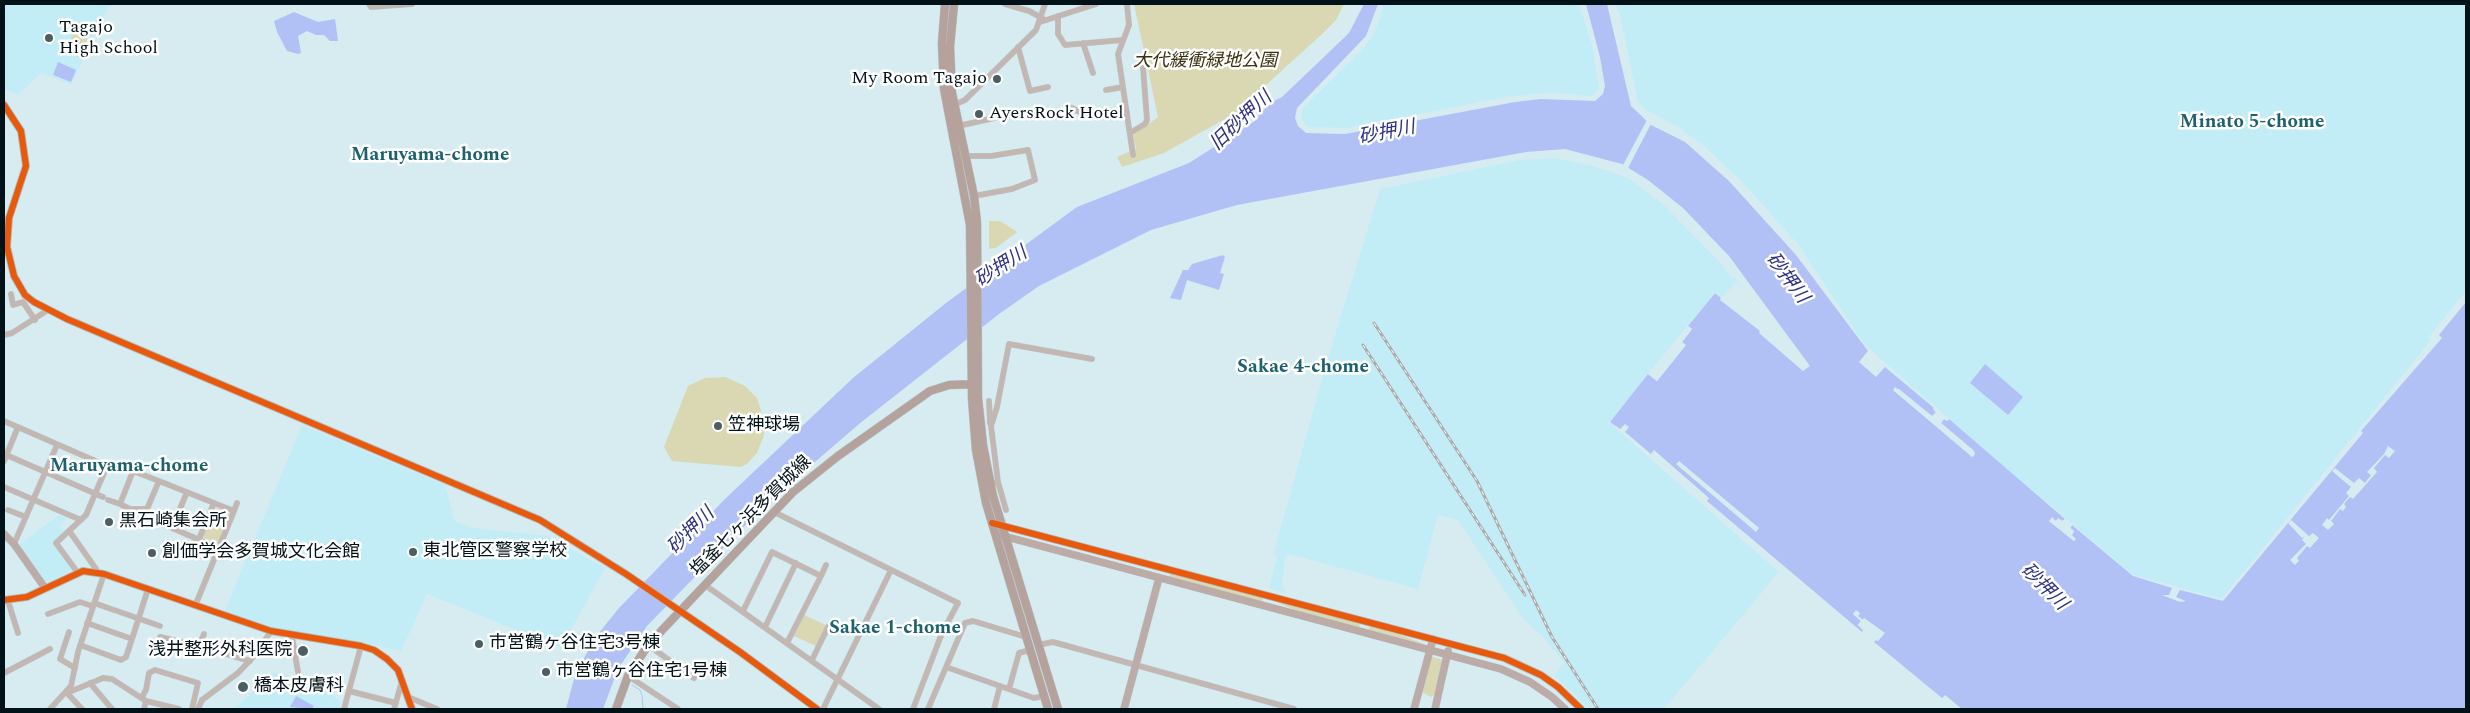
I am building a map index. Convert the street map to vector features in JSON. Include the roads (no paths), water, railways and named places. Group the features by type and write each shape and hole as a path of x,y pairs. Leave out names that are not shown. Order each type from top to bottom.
{"main road":[{"path":"945,4 942,44 950,106 967,199 975,274"},
{"path":"954,4 950,62 950,106 958,126 966,156 977,223 975,274 976,450 986,503 1048,709"},
{"path":"975,384 983,445 994,483 1003,526 1058,709"},
{"name":"塩釜七ヶ浜多賀城線","path":"616,709 628,676 648,645 676,609 705,585 774,512 814,474 918,398 939,387 975,384"}],"street":[{"path":"369,4 371,7 412,4"},
{"path":"1009,4 1029,11 1041,20"},
{"path":"950,106 965,100 1036,30 1045,4"},
{"path":"1041,20 1096,4"},
{"path":"1126,4 1128,25 1118,54 1133,155"},
{"path":"1058,16 1058,34 1065,45 1123,40"},
{"path":"1083,44 1094,73"},
{"path":"1018,47 1030,91 1048,86"},
{"path":"1130,133 1145,124 1147,120 1143,67"},
{"path":"1106,90 1123,87"},
{"path":"4,105 21,131 25,151 26,166 9,218 7,247 9,262 14,276 25,295 48,310 540,520 637,582 740,652 817,709"},
{"path":"1072,108 1082,113 1096,116 1126,112"},
{"path":"958,126 1022,112"},
{"path":"966,156 991,156 1028,150 1035,180 1012,188 974,196"},
{"path":"11,294 14,305 23,302 35,320"},
{"path":"4,335 12,333 35,320 48,310"},
{"path":"990,426 997,407 1009,344 1092,359"},
{"path":"989,401 994,483 1006,510"},
{"path":"4,421 107,466 86,515 56,544 78,573"},
{"path":"18,427 4,457 46,472 130,509 147,510 159,481"},
{"path":"14,544 57,445"},
{"path":"120,504 133,471 234,511"},
{"path":"4,487 81,520"},
{"path":"172,528 187,492"},
{"path":"199,539 214,503"},
{"path":"195,606 237,503"},
{"path":"8,510 26,517"},
{"path":"774,512 958,603 942,633 913,709"},
{"path":"150,519 218,548"},
{"path":"992,523 1504,658 1531,669 1558,687 1578,708"},
{"path":"70,532 100,573"},
{"path":"4,534 14,544 45,588"},
{"path":"996,534 1518,675 1552,697 1565,709"},
{"path":"1092,560 1095,550"},
{"path":"743,611 772,552 821,576"},
{"path":"765,627 796,563"},
{"path":"787,643 826,565"},
{"path":"1124,709 1159,578 1160,568"},
{"path":"823,709 892,570"},
{"path":"18,633 6,600 27,597 78,573 100,573 271,631 361,646 374,650 398,670 412,709"},
{"path":"67,693 100,573"},
{"path":"705,585 879,709"},
{"path":"80,645 122,660 126,656 148,589"},
{"path":"48,614 80,602 93,604 160,626"},
{"path":"928,709 962,627 969,621 1026,636"},
{"path":"87,623 132,639"},
{"path":"812,660 828,627"},
{"path":"198,709 202,700 238,673 250,661 271,631"},
{"path":"69,632 60,659 74,668"},
{"path":"199,646 204,634"},
{"path":"292,636 298,672"},
{"path":"160,637 250,661"},
{"path":"1414,709 1433,639"},
{"path":"1038,645 1053,642 1294,709"},
{"path":"1435,709 1449,655 1448,643"},
{"path":"648,645 694,678"},
{"path":"344,709 361,646"},
{"path":"4,673 50,649"},
{"path":"1009,689 1019,653 1030,650"},
{"path":"946,666 1034,698 1044,696"},
{"path":"144,709 149,673 155,670 198,683 192,709"},
{"path":"628,676 678,709"},
{"path":"50,709 67,693 103,678 112,679 144,699 179,709"},
{"path":"349,691 395,706 402,679"},
{"path":"90,683 112,709"},
{"path":"994,709 1000,686"},
{"path":"67,693 82,709"},
{"path":"408,698 437,709"}],"water":[{"name":"砂押川","path":"1364,4 1378,4 1366,36 1297,108 1295,118 1298,126 1306,133 1345,134 1515,102 1541,99 1595,101 1603,94 1605,86 1600,57 1586,4 1607,4 1631,106 1651,125 1685,142 1729,181 1796,255 1868,351 1859,362 1876,377 1885,367 1934,408 1936,412 1933,417 1899,389 1893,390 1972,457 1973,450 1941,423 1944,419 1947,421 1949,419 2065,519 2062,521 2058,518 2056,521 2049,521 2074,541 2072,535 2074,531 2070,528 2072,525 2133,576 2172,588 2169,595 2162,595 2180,602 2186,601 2176,597 2180,590 2223,601 2363,433 2361,431 2442,338 2439,335 2466,302 2466,709 1962,709 1945,695 1942,698 1874,642 1878,641 1884,633 1864,618 1863,620 1858,616 1860,613 1853,614 1861,621 1858,625 1863,630 1862,632 1707,501 1709,498 1654,450 1651,454 1625,432 1629,427 1625,424 1620,429 1610,422 1648,374 1657,381 1685,346 1682,342 1692,329 1688,326 1715,293 1721,298 1720,300 1760,331 1759,333 1803,371 1810,366 1729,256 1683,208 1648,180 1622,164 1565,149 1526,152 1237,205 1151,230 1039,286 999,314 859,424 765,505 647,626 618,669 603,709 566,709 574,679 584,658 598,634 619,608 725,499 853,378 946,303 1077,207 1189,163 1258,119 1259,114 1274,101 1282,97 1349,33"},
{"path":"294,12 318,22 335,19 338,41 330,41 324,35 316,35 307,31 298,36 301,53 287,51 277,32 274,21"},
{"path":"58,62 76,70 71,82 53,75"},
{"path":"1223,255 1225,257 1220,273 1224,274 1219,290 1187,280 1181,300 1170,298 1183,270 1188,270 1192,264"},
{"path":"1985,364 2023,397 2008,415 1970,383"},
{"path":"296,696 314,706 312,709 290,707"}],"waterway":[{"path":"632,685 640,690 643,709"}],"railway":[{"path":"1374,323 1477,481 1552,637 1598,709"},
{"path":"1363,345 1525,595"}],"place":[{"name":"Tagajo High School","path":"49,38"},
{"name":"My Room Tagajo","path":"997,79"},
{"name":"AyersRock Hotel","path":"979,114"},
{"name":"笠神球場","path":"718,426"},
{"name":"黒石崎集会所","path":"109,522"},
{"name":"東北管区警察学校","path":"413,552"},
{"name":"創価学会多賀城文化会館","path":"152,553"},
{"name":"市営鶴ヶ谷住宅3号棟","path":"479,644"},
{"name":"浅井整形外科医院","path":"303,651"},
{"name":"市営鶴ヶ谷住宅1号棟","path":"546,672"},
{"name":"橋本皮膚科","path":"243,687"}],"district":[{"name":"Minato 5-chome","path":"2252,123"},
{"name":"Maruyama-chome","path":"430,156"},
{"name":"Sakae 4-chome","path":"1303,368"},
{"name":"Maruyama-chome","path":"129,467"},
{"name":"Sakae 1-chome","path":"895,629"}],"park label":[{"name":"大代緩衝緑地公園","path":"1205,62"}],"water label":[{"name":"旧砂押川","path":"1242,122"}]}
